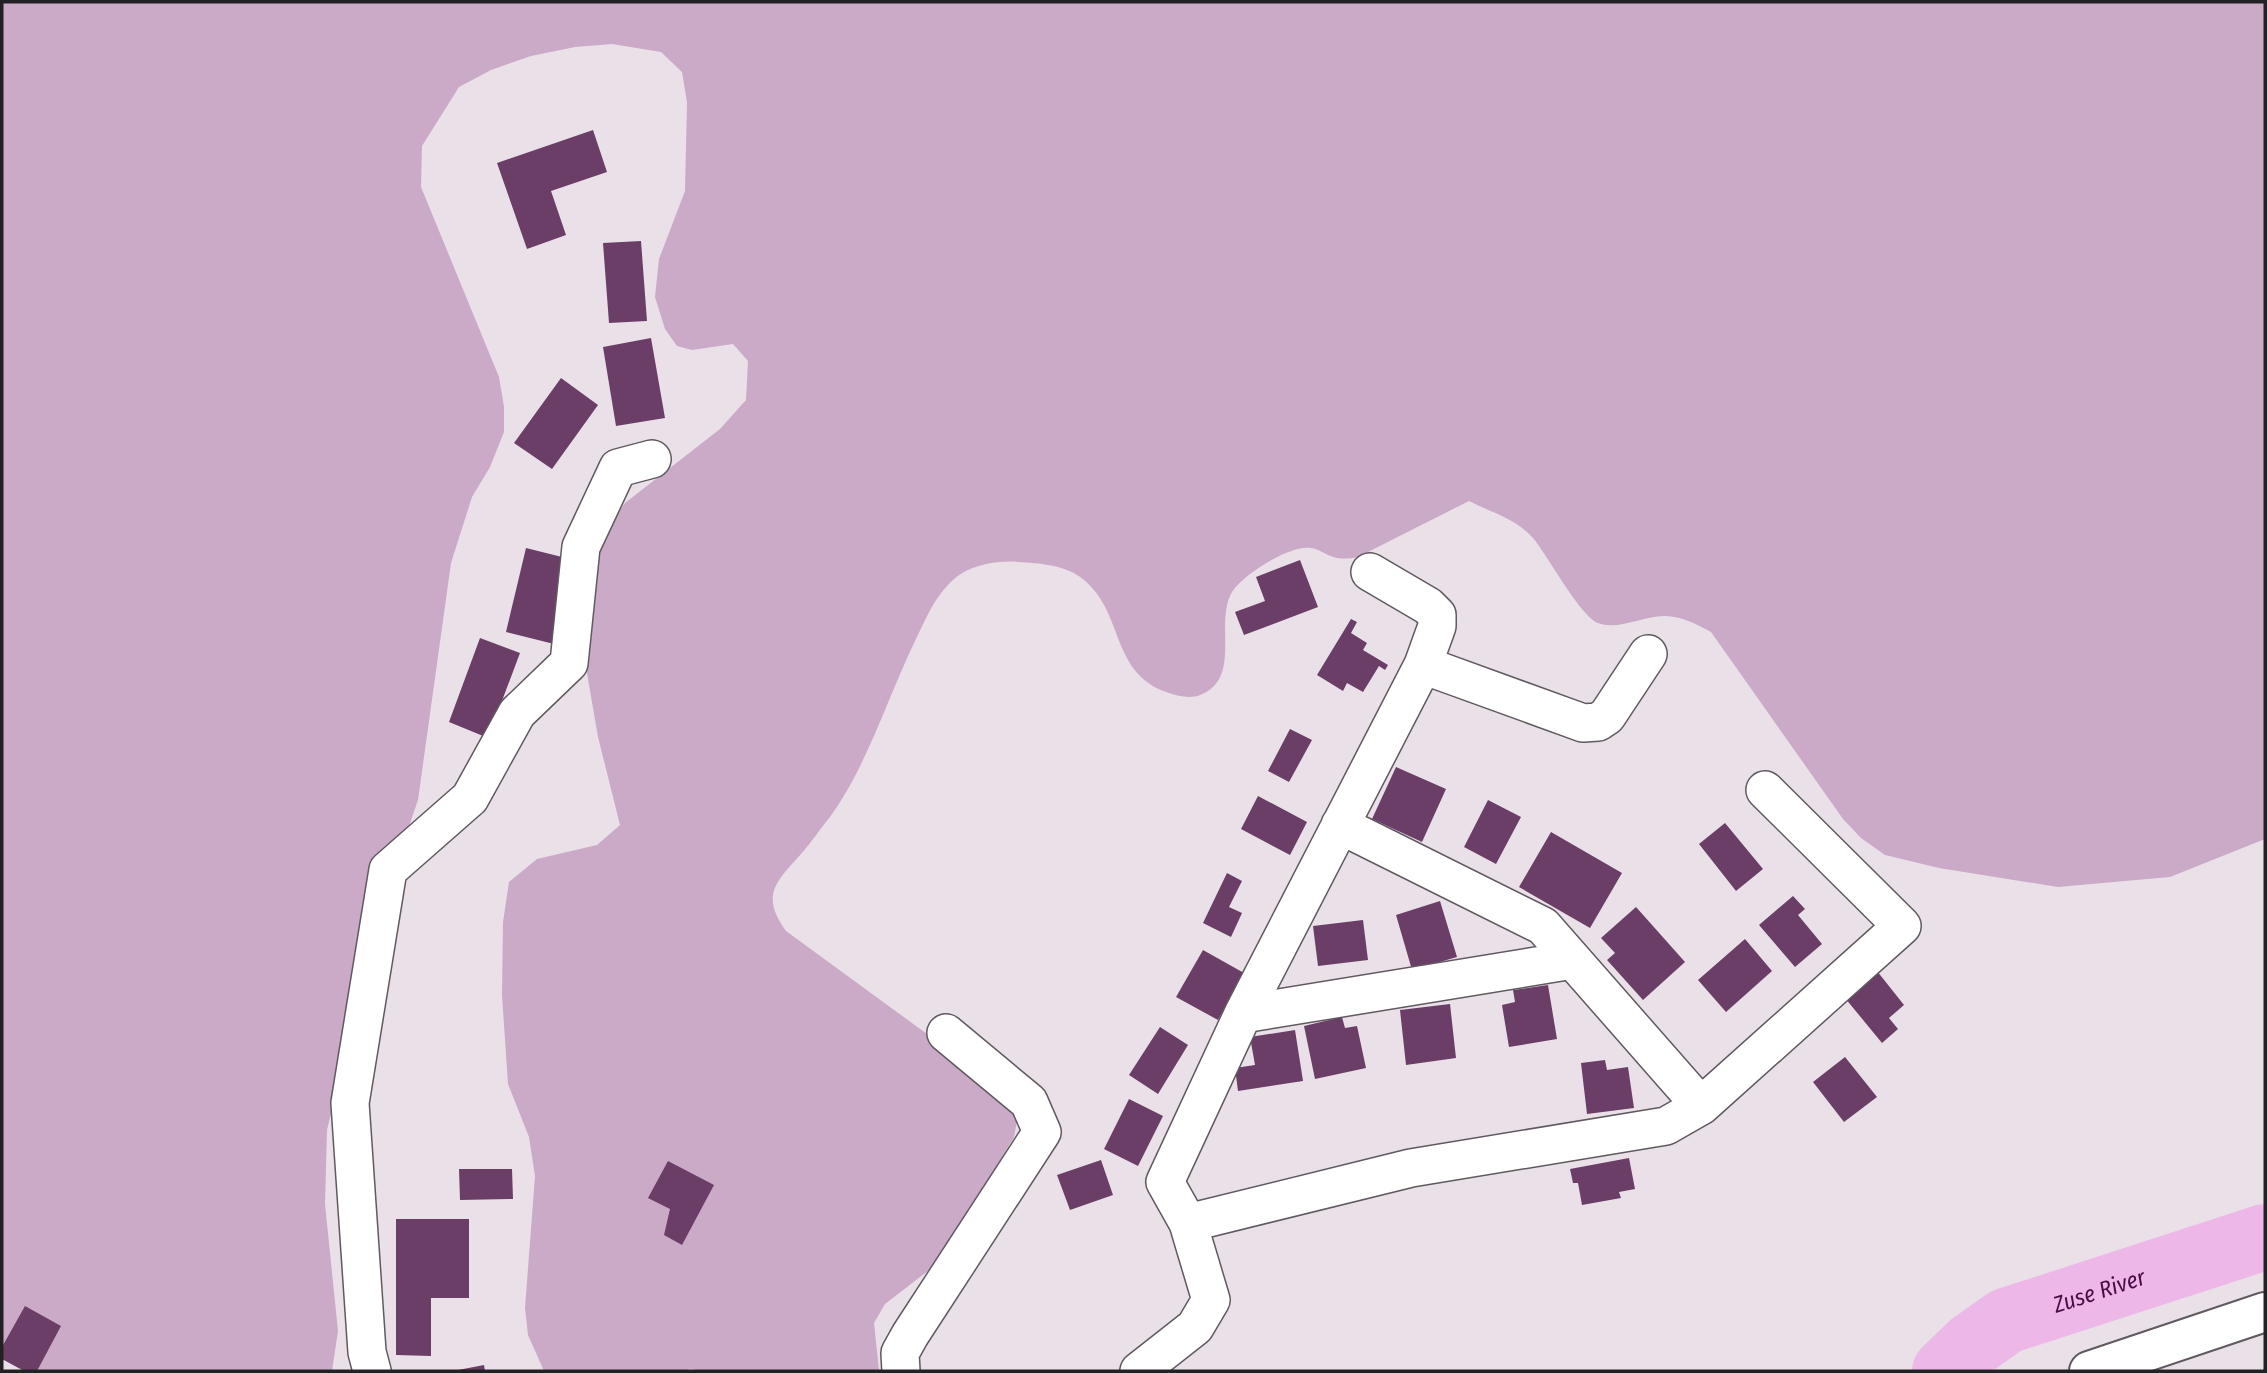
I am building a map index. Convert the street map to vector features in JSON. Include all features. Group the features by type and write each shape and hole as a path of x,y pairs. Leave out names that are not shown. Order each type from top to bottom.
{"street":[{"path":"372,1371 367,1352 350,1103 388,870 470,797 517,713 569,663 581,547 618,468 652,459"},
{"path":"1139,1371 1195,1327 1211,1300 1188,1223 1165,1182 1243,1014 1423,665 1437,626 1437,615 1370,572"},
{"path":"1423,665 1583,723 1598,722 1607,716 1648,654"},
{"path":"1188,1223 1411,1168 1666,1126 1701,1106 1902,926 1765,790"},
{"path":"1340,825 1543,926 1701,1106"},
{"path":"1243,1014 1573,960"},
{"path":"901,1371 900,1353 910,1335 1042,1132 1029,1102 946,1033"},
{"path":"2089,1371 2265,1312"}],"shaded area":[{"path":"2,2 2265,2 2265,839 2170,877 2058,887 1939,868 1885,855 1861,838 1843,819 1711,632 1684,619 1666,616 1614,625 1598,623 1582,609 1526,531 1469,501 1358,557 1339,558 1316,549 1303,548 1281,555 1256,570 1239,583 1230,596 1226,608 1224,665 1220,677 1212,687 1192,697 1169,693 1150,684 1137,672 1127,658 1097,594 1077,575 1061,568 1035,563 985,564 954,579 936,601 915,641 855,776 830,817 778,881 773,898 778,919 786,931 1005,1091 1017,1121 1014,1137 937,1264 885,1304 874,1323 879,1371 544,1371 528,1335 525,1308 535,1176 529,1137 508,1084 502,995 503,922 509,882 537,859 597,845 620,825 598,737 582,644 581,607 603,532 625,503 720,429 746,400 748,361 733,344 692,350 677,346 665,329 655,297 659,259 685,191 687,102 682,72 661,52 612,44 575,47 531,56 491,70 459,87 422,146 421,187 499,377 504,407 504,432 490,467 472,497 451,563 418,800 381,908 327,1130 325,1204 338,1331 332,1371 29,1371 2,1350"}],"building":[{"path":"593,130 607,172 551,191 566,235 527,249 497,163"},
{"path":"641,241 647,321 609,323 603,243"},
{"path":"651,338 665,418 616,426 603,347"},
{"path":"561,378 598,405 552,469 514,443"},
{"path":"526,548 574,560 554,644 506,632"},
{"path":"1300,560 1318,607 1244,635 1235,612 1265,601 1256,577"},
{"path":"1351,619 1357,622 1351,633 1367,643 1363,650 1388,665 1385,670 1379,666 1363,692 1347,683 1343,691 1317,675"},
{"path":"480,638 520,653 488,738 449,722"},
{"path":"1290,729 1312,740 1289,782 1268,771"},
{"path":"1396,767 1446,789 1422,842 1372,819"},
{"path":"1258,796 1307,822 1290,855 1241,829"},
{"path":"1488,800 1521,817 1496,864 1464,847"},
{"path":"1725,823 1763,869 1736,891 1699,844"},
{"path":"1551,832 1622,873 1590,928 1519,887"},
{"path":"1227,873 1242,881 1229,907 1242,913 1231,937 1203,923"},
{"path":"1793,896 1805,909 1798,915 1822,944 1795,967 1759,925"},
{"path":"1440,901 1457,957 1412,970 1396,915"},
{"path":"1636,907 1685,962 1643,1000 1607,960 1615,953 1601,938"},
{"path":"1363,920 1368,960 1318,966 1313,926"},
{"path":"1745,939 1772,971 1726,1012 1698,980"},
{"path":"1203,950 1244,973 1218,1020 1176,997"},
{"path":"1877,971 1904,1005 1889,1018 1898,1029 1882,1043 1845,998"},
{"path":"1548,985 1557,1039 1509,1047 1502,1005 1515,1002 1513,990"},
{"path":"1450,1004 1456,1058 1406,1065 1400,1010"},
{"path":"1342,1017 1345,1028 1357,1026 1366,1068 1315,1079 1304,1026"},
{"path":"1160,1027 1188,1045 1158,1094 1129,1075"},
{"path":"1295,1030 1303,1081 1238,1091 1235,1068 1255,1065 1250,1037"},
{"path":"1845,1057 1877,1097 1844,1122 1813,1082"},
{"path":"1605,1060 1607,1070 1628,1067 1634,1108 1587,1114 1581,1063"},
{"path":"1129,1099 1163,1116 1138,1166 1104,1149"},
{"path":"1629,1158 1635,1189 1619,1192 1621,1198 1582,1205 1578,1183 1573,1183 1570,1169"},
{"path":"1101,1160 1113,1195 1070,1210 1057,1175"},
{"path":"668,1161 714,1185 682,1245 664,1235 670,1209 648,1198"},
{"path":"459,1169 512,1169 513,1199 460,1200"},
{"path":"396,1219 469,1219 469,1298 431,1298 431,1356 396,1355"},
{"path":"25,1306 61,1326 37,1371 24,1371 2,1359 2,1347"},
{"path":"484,1365 485,1371 458,1371 458,1370"}],"waterway":[{"name":"Zuse River","path":"1945,1371 1972,1345 2006,1321 2265,1237"}]}
